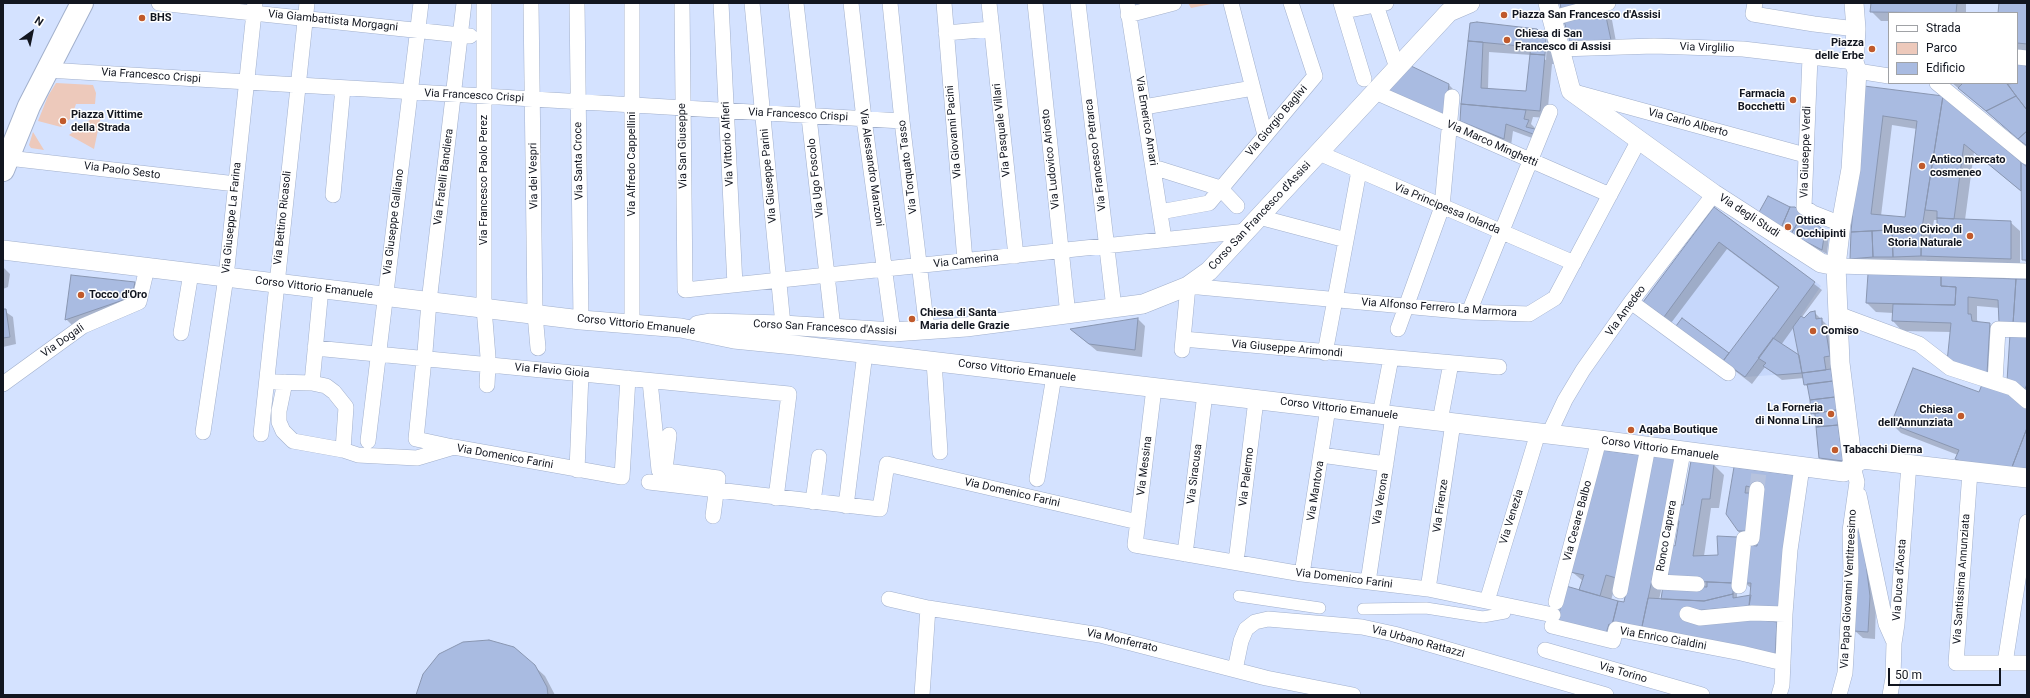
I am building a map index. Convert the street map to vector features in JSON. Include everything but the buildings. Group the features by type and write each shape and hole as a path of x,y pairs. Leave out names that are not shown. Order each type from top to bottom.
{"main road":[{"path":"5,164 29,106 82,3"}],"street":[{"name":"Via Giambattista Morgagni","path":"159,3 255,8 305,18 484,37"},
{"name":"Via Bettino Ricasoli","path":"261,434 306,3"},
{"name":"Via Giuseppe Galliano","path":"368,440 421,3"},
{"name":"Via Fratelli Bandiera","path":"454,447 416,439 464,3"},
{"name":"Via Francesco Paolo Perez","path":"484,3 484,308 488,361 487,385"},
{"name":"Via dei Vespri","path":"531,3 535,314 538,348"},
{"name":"Via Santa Croce","path":"577,3 581,320"},
{"name":"Via Alfredo Cappellini","path":"632,3 632,325"},
{"name":"Via San Giuseppe","path":"682,3 685,290"},
{"name":"Via Vittorio Alfieri","path":"721,3 735,285"},
{"name":"Via Giuseppe Parini","path":"752,3 783,325"},
{"name":"Via Ugo Foscolo","path":"796,3 833,328"},
{"name":"Via Alessandro Manzoni","path":"851,3 864,119 893,332"},
{"name":"Via Torquato Tasso","path":"890,3 902,121 927,330"},
{"name":"Via Giovanni Pacini","path":"944,3 965,261"},
{"name":"Via Pasquale Villari","path":"989,3 1016,256"},
{"name":"Via Ludovico Ariosto","path":"1035,3 1060,252 1068,315"},
{"name":"Via Francesco Petrarca","path":"1078,3 1114,308"},
{"path":"1127,9 1174,3"},
{"path":"1231,3 1265,135"},
{"name":"Via Giorgio Baglivi","path":"1160,212 1209,203 1315,76 1291,3"},
{"name":"Corso San Francesco d'Assisi","path":"680,328 710,323 783,325 893,332 927,330 1068,315 1143,304 1188,286 1209,271 1319,153 1369,85 1397,68 1447,8 1470,3"},
{"path":"1571,91 1551,11 1608,3"},
{"path":"1755,3 1753,14 1856,29"},
{"name":"Via Papa Giovanni Ventitreesimo","path":"1854,3 1856,29 1851,169 1840,224 1836,266 1840,363 1855,474 1886,624 1894,642"},
{"path":"1369,85 1342,7 1381,4 1397,68"},
{"name":"Via Giuseppe La Farina","path":"202,432 226,277 245,82 255,8"},
{"name":"Via Emerico Amari","path":"1127,9 1144,107 1164,239"},
{"path":"946,33 991,29"},
{"name":"Via Virglilio","path":"1560,49 1654,46 1743,49 1810,57 1855,67"},
{"name":"Via Giuseppe Verdi","path":"1810,57 1804,207 1813,213 1840,224"},
{"path":"1855,67 1888,76"},
{"name":"Via Francesco Crispi","path":"47,70 902,121"},
{"path":"1939,84 2027,157"},
{"name":"Via Marco Minghetti","path":"1369,85 1450,126 1610,195"},
{"path":"333,195 343,88"},
{"path":"1144,107 1253,88"},
{"name":"Via degli Studi","path":"1571,91 1714,194 1821,263 1836,266 2027,271"},
{"name":"Via Carlo Alberto","path":"1571,91 1805,155"},
{"path":"1398,328 1442,207 1452,97"},
{"path":"1468,312 1550,112"},
{"name":"Via Alfonso Ferrero La Marmora","path":"1188,286 1468,312 1529,314 1555,298 1639,140"},
{"name":"Via Principessa Iolanda","path":"1319,153 1574,263"},
{"name":"Via Paolo Sesto","path":"5,164 236,184"},
{"path":"1153,167 1220,188 1237,206"},
{"path":"1325,353 1359,171"},
{"name":"Via Amedeo","path":"1543,434 1583,370 1631,302 1714,194"},
{"path":"1260,217 1346,240"},
{"name":"Via Camerina","path":"685,290 1060,252 1164,239 1247,231"},
{"name":"Corso Vittorio Emanuele","path":"3,250 581,320 680,328 734,339 934,361 1599,440 1683,452 1760,466 1802,467 1855,474 1862,459 2027,478"},
{"name":"Via Dogali","path":"3,384 83,326 139,302 147,268"},
{"path":"181,333 191,273"},
{"name":"Via Giuseppe Arimondi","path":"1188,286 1182,344 1325,353 1499,368"},
{"path":"312,383 321,288"},
{"path":"1631,302 1728,373"},
{"path":"1838,314 1919,344 1950,368 2012,388 2027,400"},
{"path":"1995,382 1998,329 2027,330"},
{"name":"Via Flavio Gioia","path":"315,348 378,354 425,355 488,361 581,374 789,394 776,498"},
{"path":"649,482 846,506 865,353"},
{"path":"1387,415 1391,358"},
{"path":"934,361 940,452"},
{"path":"1447,422 1451,363"},
{"path":"577,470 581,374"},
{"path":"1036,479 1054,376"},
{"name":"Via Domenico Farini","path":"343,450 358,455 417,458 454,447 622,477 628,378"},
{"path":"650,380 660,470 718,478 713,516"},
{"path":"267,382 285,382 312,383 326,386 334,392 346,407 343,450 293,441 283,431 279,422 279,411 285,382"},
{"name":"Via Messina","path":"1135,545 1154,388"},
{"name":"Via Siracusa","path":"1185,554 1205,394"},
{"name":"Via Palermo","path":"1237,554 1256,400"},
{"path":"346,407 371,409"},
{"name":"Via Mantova","path":"1302,574 1328,408"},
{"name":"Via Verona","path":"1368,582 1386,464 1387,415"},
{"name":"Via Firenze","path":"1428,590 1447,422"},
{"name":"Via Venezia","path":"1487,601 1543,434"},
{"path":"665,471 669,435"},
{"name":"Via Cesare Balbo","path":"1554,615 1599,440"},
{"path":"1620,591 1648,447"},
{"name":"Ronco Caprera","path":"1683,452 1659,582 1697,584"},
{"path":"1321,455 1386,464"},
{"path":"813,502 819,457"},
{"name":"Via Domenico Farini","path":"846,506 880,509 887,464 1138,522"},
{"name":"Via Duca d'Aosta","path":"1890,695 1893,678 1894,642 1897,624 1909,464"},
{"path":"1779,695 1782,685 1785,614 1790,550 1802,467"},
{"name":"Via Santissima Annunziata","path":"1970,472 1956,663 2027,663"},
{"name":"Via Papa Giovanni Ventitreesimo","path":"1839,695 1845,673 1851,572 1850,532 1855,474"},
{"path":"1739,586 1744,539 1752,538 1757,489"},
{"path":"2005,663 2027,522"},
{"name":"Via Domenico Farini","path":"1135,545 1302,574 1428,590 1554,615"},
{"path":"1239,596 1320,608"},
{"name":"Via Monferrato","path":"889,599 928,608 1100,635 1266,678 1353,695"},
{"path":"922,695 928,608"},
{"path":"1363,609 1426,608 1483,617 1505,613"},
{"path":"1687,614 1700,618 1752,613 1785,614"},
{"name":"Via Enrico Cialdini","path":"1554,615 1613,641 1616,629 1741,652 1783,663"},
{"name":"Via Urbano Rattazzi","path":"1235,670 1241,641 1246,629 1255,622 1268,619 1362,627 1394,634 1606,695"},
{"name":"Via Torino","path":"1545,650 1702,695"}],"shaded area":[{"path":"1714,207 1821,286 1793,327 1802,373 1745,377 1643,302"}],"green space":[{"path":"1188,3 1216,3 1191,8"},
{"path":"56,83 93,85 96,93 95,104 76,104 71,118 61,127 38,121 48,96"},
{"path":"102,111 94,149 69,135"},
{"path":"33,132 44,150 31,148 29,145"}],"tunnel":[{"path":"1757,489 1759,471"}],"place":[{"name":"Piazza San Francesco d'Assisi","path":"1504,15"},
{"name":"BHS","path":"142,18"},
{"name":"Chiesa di San Francesco di Assisi","path":"1507,40"},
{"name":"Piazza delle Erbe","path":"1872,49"},
{"name":"Farmacia Bocchetti","path":"1793,100"},
{"name":"Piazza Vittime della Strada","path":"63,121"},
{"name":"Antico mercato cosmeneo","path":"1922,166"},
{"name":"Ottica Occhipinti","path":"1788,227"},
{"name":"Museo Civico di Storia Naturale","path":"1970,236"},
{"name":"Tocco d'Oro","path":"81,295"},
{"name":"Chiesa di Santa Maria delle Grazie","path":"912,319"},
{"name":"Comiso","path":"1813,331"},
{"name":"La Forneria di Nonna Lina","path":"1831,414"},
{"name":"Chiesa dell'Annunziata","path":"1961,416"},
{"name":"Aqaba Boutique","path":"1631,430"},
{"name":"Tabacchi Dierna","path":"1835,450"}]}
